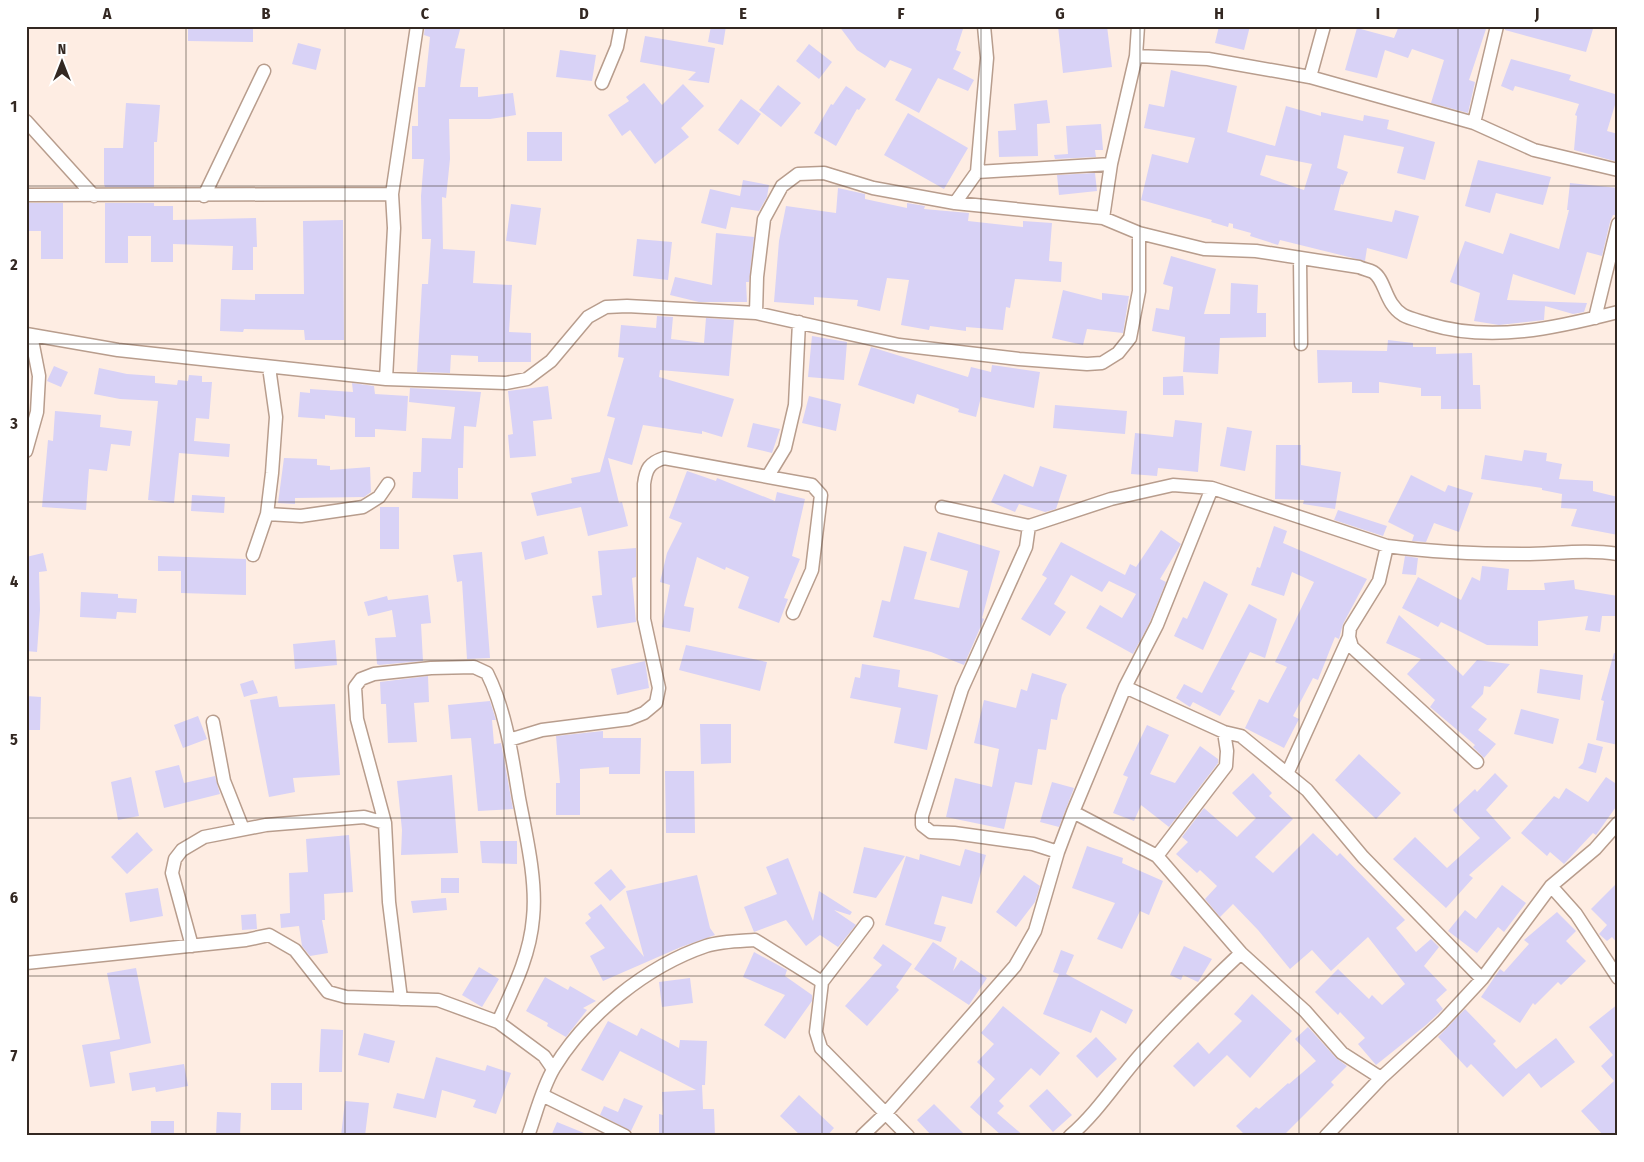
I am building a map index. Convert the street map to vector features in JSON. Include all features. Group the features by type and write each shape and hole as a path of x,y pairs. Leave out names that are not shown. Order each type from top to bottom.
{"street":[{"path":"386,379 394,228 392,194 417,26"},
{"path":"602,83 617,46 620,26"},
{"path":"955,203 977,172 987,58 984,26"},
{"path":"1103,218 1112,164 1136,56 1138,26"},
{"path":"1310,77 1324,26"},
{"path":"1474,123 1497,26"},
{"path":"1136,56 1208,59 1310,77 1474,123 1534,150 1618,170"},
{"path":"204,196 264,71"},
{"path":"28,126 94,196"},
{"path":"977,172 1112,164"},
{"path":"756,313 757,277 764,219 782,186 798,174 824,173 873,188 955,203 1103,218 1139,233 1204,249 1256,251 1300,260 1359,267 1374,272 1382,282 1388,300 1403,315 1452,331 1484,333 1556,328 1618,312"},
{"path":"26,195 392,194"},
{"path":"1595,318 1618,224"},
{"path":"26,450 37,412 39,376 29,334 118,350 269,367 386,379 506,383 526,379 551,361 588,317 606,307 627,306 756,313 899,345 1019,359 1087,364 1102,363 1118,353 1130,338 1139,291 1139,233"},
{"path":"1300,260 1301,344"},
{"path":"768,476 785,448 795,405 799,322"},
{"path":"254,556 267,514 276,417 269,367"},
{"path":"509,740 542,730 629,719 644,713 656,703 659,688 644,619 644,484 645,472 651,462 664,458 812,485 821,495 812,570 793,613"},
{"path":"267,514 301,516 363,506 378,496 388,484"},
{"path":"942,507 1029,526 1112,499 1173,484 1212,488 1387,546 1415,550 1519,554 1604,552 1618,554"},
{"path":"862,1136 885,1114 1015,966 1035,931 1058,852 1073,812 1125,687 1157,625 1212,488"},
{"path":"1029,526 1026,547 962,689 922,816 922,825 931,832 954,833 1033,844 1058,852"},
{"path":"1287,774 1349,638 1350,628 1379,581 1387,546"},
{"path":"1349,638 1352,647 1358,653 1477,762"},
{"path":"401,999 389,902 385,823 356,719 355,687 361,679 374,674 422,669 474,667 487,673 494,686 509,740 530,856 533,918 523,968 498,1022"},
{"path":"1125,687 1224,732 1241,736 1307,790 1363,857 1482,978"},
{"path":"213,722 224,781 243,829"},
{"path":"1157,856 1226,766 1228,751 1224,732"},
{"path":"1073,812 1157,856 1241,953 1305,1011 1342,1053 1381,1078"},
{"path":"192,946 172,873 175,859 182,850 204,837 243,829 331,818 364,817 385,823"},
{"path":"1326,1136 1381,1078 1442,1022 1482,978 1551,886 1595,849 1618,823"},
{"path":"1551,886 1576,914 1618,978"},
{"path":"867,924 822,982 816,1032 821,1048 908,1136"},
{"path":"26,962 192,946 269,936 295,950 328,992 346,997 438,1000 498,1022 544,1056 553,1069"},
{"path":"528,1136 553,1069 586,1024 608,1005 662,967 706,946 755,940 822,982"},
{"path":"1070,1136 1086,1123 1140,1055 1199,992 1241,953"},
{"path":"542,1095 624,1136"}],"building":[{"path":"188,26 253,26 253,42 188,41"},
{"path":"425,26 461,26 455,48 465,49 460,87 478,87 478,97 513,93 516,115 490,119 449,119 450,159 446,198 442,197 443,249 475,251 473,283 512,285 509,332 531,333 531,362 478,362 478,356 451,355 450,373 417,372 422,284 428,284 431,239 422,239 421,196 424,159 412,159 412,126 418,126 418,87 425,87 430,37 424,35"},
{"path":"711,26 726,26 723,45 708,42"},
{"path":"839,26 964,26 956,50 961,52 953,69 974,80 968,91 938,78 919,113 895,100 912,69 890,60 885,68 857,50"},
{"path":"1058,26 1107,26 1112,67 1063,73"},
{"path":"1219,26 1250,26 1244,50 1215,43"},
{"path":"1399,26 1487,26 1469,80 1475,82 1468,113 1431,103 1444,60 1412,49 1408,58 1385,50 1377,78 1345,70 1357,28 1394,38"},
{"path":"1505,26 1584,26 1593,29 1586,52 1505,30"},
{"path":"645,36 715,48 709,83 688,80 696,72 640,62"},
{"path":"298,43 321,49 316,70 292,64"},
{"path":"809,44 832,62 819,79 796,61"},
{"path":"560,50 596,55 592,81 556,77"},
{"path":"1511,59 1571,75 1569,80 1618,95 1607,131 1618,134 1618,162 1574,150 1577,116 1575,115 1579,104 1515,86 1513,91 1501,86"},
{"path":"1171,70 1237,86 1227,132 1275,146 1286,106 1321,116 1321,112 1363,121 1364,115 1389,120 1387,129 1435,142 1425,180 1397,173 1404,147 1344,135 1337,168 1348,172 1343,185 1341,184 1334,210 1392,222 1395,210 1419,216 1407,259 1367,248 1365,261 1280,240 1278,245 1250,236 1251,233 1233,228 1233,224 1229,223 1228,227 1211,222 1212,220 1141,200 1152,154 1188,163 1195,138 1144,128 1149,104 1164,107","holes":["1266,155 1312,164 1304,190 1260,175"]},
{"path":"644,83 662,105 683,84 704,106 681,128 689,137 655,164 630,130 622,136 608,115 629,101 626,97"},
{"path":"778,85 801,103 781,127 759,110"},
{"path":"846,86 866,99 859,110 857,109 836,146 814,133 831,104 833,105"},
{"path":"741,99 761,114 738,145 718,130"},
{"path":"1047,100 1050,123 1037,124 1038,156 999,157 998,131 1016,130 1014,104"},
{"path":"126,103 160,105 157,142 154,142 154,187 105,187 104,184 104,148 123,148"},
{"path":"908,113 968,148 944,189 884,155"},
{"path":"1101,124 1103,150 1095,150 1096,157 1055,159 1054,155 1068,154 1066,126"},
{"path":"527,132 562,132 562,161 527,161"},
{"path":"1478,160 1551,177 1543,205 1496,193 1490,213 1465,206"},
{"path":"1095,173 1097,191 1059,195 1057,175"},
{"path":"743,180 769,185 767,197 759,211 731,207 726,229 701,223 710,189 740,196"},
{"path":"1570,183 1618,188 1615,215 1613,215 1610,222 1602,256 1587,252 1575,295 1513,274 1507,300 1587,303 1584,312 1573,314 1545,306 1544,320 1499,325 1474,321 1480,293 1450,282 1465,241 1503,254 1510,233 1559,249 1569,210 1567,210"},
{"path":"838,188 865,194 865,199 907,208 907,203 925,206 924,209 969,213 968,221 1023,227 1023,221 1052,223 1049,261 1062,262 1061,282 1015,279 1010,308 1006,307 1003,330 966,327 966,331 930,326 929,330 901,325 909,280 887,278 880,311 857,306 858,300 814,297 814,305 774,302 779,241 786,206 836,213"},
{"path":"26,203 63,203 63,259 41,259 41,231 26,231"},
{"path":"105,203 154,203 154,206 173,206 173,220 256,218 257,247 253,247 253,270 232,270 233,246 173,244 173,262 151,262 151,236 128,236 128,263 105,263"},
{"path":"511,204 541,208 536,245 506,241"},
{"path":"343,220 344,340 305,340 304,330 244,329 243,332 220,331 221,299 255,300 255,294 304,294 303,221"},
{"path":"716,233 754,237 749,282 746,282 747,302 699,302 670,295 675,277 712,285"},
{"path":"637,239 672,242 668,280 633,276"},
{"path":"1171,256 1216,269 1204,314 1230,314 1231,283 1258,285 1257,313 1266,313 1266,337 1220,338 1218,374 1183,372 1185,337 1152,331 1156,308 1169,310 1173,287 1163,284"},
{"path":"1063,290 1102,300 1102,293 1129,296 1123,333 1087,329 1083,345 1052,338"},
{"path":"657,316 673,317 671,339 704,343 706,318 734,320 729,376 660,370 659,377 734,399 722,437 702,431 702,434 643,425 632,465 608,458 619,503 622,502 628,526 588,536 581,507 537,516 531,493 572,483 571,478 600,472 615,418 607,416 624,358 618,357 621,325 656,328"},
{"path":"812,336 847,342 844,380 808,377"},
{"path":"1388,340 1413,343 1413,347 1436,347 1436,354 1472,353 1473,385 1480,385 1481,409 1441,409 1441,396 1421,396 1421,388 1379,382 1379,393 1352,393 1352,382 1318,383 1317,350 1387,351"},
{"path":"871,347 968,377 971,367 991,372 992,365 1040,372 1034,408 981,397 976,417 958,412 959,409 917,394 914,404 858,385"},
{"path":"54,366 68,372 61,387 47,381"},
{"path":"99,368 127,374 155,376 155,383 177,385 178,380 188,381 189,375 202,376 202,382 212,382 209,419 196,418 194,441 230,444 229,457 179,453 174,503 148,500 158,401 120,399 94,394"},
{"path":"1183,376 1184,395 1163,395 1163,377"},
{"path":"352,383 374,386 375,394 408,396 406,431 375,429 375,437 355,437 355,418 325,415 325,419 298,417 300,392 310,393 310,389 353,392"},
{"path":"548,386 552,419 533,421 536,456 510,458 508,435 513,434 508,391"},
{"path":"410,388 481,392 476,427 464,426 463,468 458,468 458,499 412,498 413,472 421,472 422,438 451,439 455,407 409,402"},
{"path":"809,396 841,404 836,431 802,423"},
{"path":"1055,405 1127,411 1125,434 1053,428"},
{"path":"55,411 101,415 100,427 132,431 130,446 111,444 107,471 89,469 86,510 42,507 48,440 53,441"},
{"path":"1175,420 1202,423 1198,472 1158,468 1157,476 1131,474 1135,433 1173,437"},
{"path":"753,423 780,429 772,453 747,447"},
{"path":"1227,427 1252,431 1245,471 1220,466"},
{"path":"1276,445 1301,445 1301,465 1341,472 1335,509 1303,504 1304,500 1275,499"},
{"path":"1524,450 1547,453 1546,461 1562,464 1559,479 1593,481 1593,491 1618,497 1618,535 1571,526 1577,509 1561,508 1562,494 1542,490 1542,488 1481,479 1485,455 1522,461"},
{"path":"284,458 317,459 317,465 330,466 330,470 370,467 371,492 364,497 295,498 295,504 278,503"},
{"path":"1040,466 1067,475 1056,509 1045,512 1019,504 1015,512 991,502 1004,474 1033,487"},
{"path":"687,471 716,481 717,478 775,501 777,492 805,499 792,556 800,559 784,598 788,599 779,623 738,608 749,577 726,567 725,570 697,557 684,606 694,608 690,632 662,627 670,585 660,582 667,553 682,523 669,518"},
{"path":"1411,475 1445,492 1448,485 1473,493 1459,532 1434,523 1426,542 1412,541 1414,535 1388,522"},
{"path":"192,495 225,497 224,513 191,511"},
{"path":"380,507 399,507 399,549 380,549"},
{"path":"1338,510 1387,526 1383,536 1334,520"},
{"path":"1274,526 1287,531 1283,543 1367,579 1343,624 1339,639 1335,637 1318,680 1313,678 1293,716 1299,719 1284,748 1245,728 1259,699 1268,703 1287,667 1275,662 1314,582 1292,572 1284,596 1251,585 1257,567 1260,568"},
{"path":"1161,530 1181,544 1160,579 1166,582 1149,624 1133,654 1086,628 1100,605 1122,618 1136,594 1109,581 1102,592 1071,575 1054,604 1066,612 1050,636 1021,619 1047,578 1042,575 1061,542 1125,575 1130,564 1136,567"},
{"path":"938,532 1000,551 982,618 984,619 964,665 931,652 873,637 882,600 890,602 904,546 927,552 914,599 959,608 968,571 930,560"},
{"path":"544,536 548,554 525,560 521,542"},
{"path":"636,548 636,577 632,578 636,622 597,628 592,596 602,595 598,551"},
{"path":"482,552 490,658 467,659 462,581 457,582 453,555"},
{"path":"43,553 47,571 39,572 40,610 37,652 26,651 26,557"},
{"path":"158,556 246,559 246,595 181,593 181,571 158,571"},
{"path":"1405,556 1418,558 1416,575 1402,574"},
{"path":"1482,566 1509,569 1507,590 1545,590 1544,583 1574,580 1575,589 1618,596 1618,616 1602,616 1600,632 1585,630 1588,616 1538,621 1538,646 1487,645 1441,622 1438,627 1402,608 1418,577 1461,600 1472,577 1480,581"},
{"path":"1204,581 1228,594 1203,650 1174,636 1183,617 1187,619"},
{"path":"81,592 118,594 118,598 137,599 136,613 117,612 116,619 80,617"},
{"path":"428,595 431,623 421,624 423,661 377,664 375,638 396,637 392,610 368,616 364,602 387,596 388,600"},
{"path":"1249,604 1277,619 1265,658 1250,652 1231,689 1235,691 1220,716 1193,702 1190,707 1176,698 1184,684 1202,693"},
{"path":"1399,615 1463,676 1477,660 1510,664 1490,687 1484,686 1483,694 1471,707 1487,719 1478,730 1496,744 1484,758 1473,747 1475,745 1430,707 1435,700 1407,674 1421,659 1386,643"},
{"path":"335,640 337,665 295,669 293,644"},
{"path":"686,645 767,662 760,691 679,670"},
{"path":"1614,653 1618,654 1618,745 1596,740 1604,701 1601,700"},
{"path":"645,661 649,688 617,695 611,669"},
{"path":"862,664 900,670 898,687 938,695 927,750 894,743 901,708 850,698 855,677 860,678"},
{"path":"1540,669 1583,675 1580,700 1537,693"},
{"path":"1032,673 1067,684 1062,695 1057,720 1051,719 1046,750 1038,749 1032,785 1015,782 1004,829 946,817 955,778 992,787 999,749 974,743 984,700 1016,708 1021,689 1027,691"},
{"path":"428,676 429,702 414,703 417,742 388,743 386,704 381,704 380,682"},
{"path":"253,680 258,693 244,697 240,684"},
{"path":"26,696 41,697 40,730 26,730"},
{"path":"277,696 279,707 335,704 340,775 293,778 295,792 269,797 250,700"},
{"path":"490,701 496,720 492,720 494,744 501,743 513,809 478,811 471,738 451,739 448,705"},
{"path":"1521,709 1559,719 1553,744 1514,734"},
{"path":"198,716 207,739 183,748 174,725"},
{"path":"700,724 731,724 731,763 701,764"},
{"path":"1147,725 1169,735 1150,774 1175,783 1200,746 1218,759 1218,763 1169,827 1141,805 1134,821 1113,813 1128,777 1123,775"},
{"path":"603,731 603,738 641,738 640,774 609,774 609,767 580,769 580,815 556,815 556,783 560,783 556,736"},
{"path":"1588,743 1603,747 1596,773 1578,768 1583,763"},
{"path":"1359,754 1401,793 1376,819 1335,780"},
{"path":"179,765 184,783 215,776 220,794 164,808 155,771"},
{"path":"665,771 694,771 695,833 666,833"},
{"path":"1253,773 1272,793 1269,796 1293,819 1255,857 1273,873 1313,833 1337,856 1340,853 1405,920 1396,928 1416,952 1431,939 1439,947 1424,966 1447,990 1436,1000 1443,1009 1376,1065 1358,1044 1365,1038 1340,1012 1338,1015 1315,992 1338,969 1369,999 1372,995 1382,1005 1405,984 1368,937 1331,971 1312,950 1290,969 1258,930 1233,904 1220,917 1205,899 1217,886 1200,870 1197,873 1176,854 1188,842 1182,837 1204,808 1237,837 1256,818 1232,793"},
{"path":"1495,773 1508,786 1486,810 1511,838 1469,875 1473,878 1446,908 1393,859 1415,837 1447,868 1480,838 1453,810 1475,789 1477,792"},
{"path":"452,775 458,853 401,855 402,830 397,781"},
{"path":"131,777 139,816 118,820 111,782"},
{"path":"1606,777 1618,785 1618,804 1596,835 1593,833 1564,864 1550,852 1547,856 1521,833 1554,796 1559,799 1566,788 1588,802"},
{"path":"1052,782 1074,788 1059,827 1040,822"},
{"path":"137,832 153,850 127,874 111,857"},
{"path":"349,835 353,892 324,894 325,920 322,920 328,953 310,956 302,946 299,926 281,928 280,914 290,913 289,873 308,872 306,839"},
{"path":"480,841 517,841 517,864 482,863"},
{"path":"1087,846 1123,858 1122,863 1163,881 1149,915 1140,911 1122,949 1097,939 1115,903 1072,888"},
{"path":"864,847 905,856 876,898 853,893"},
{"path":"965,849 986,855 972,904 942,896 934,924 946,927 941,942 885,925 906,856 919,860 920,854 960,866"},
{"path":"788,858 813,921 819,891 852,912 850,915 834,910 856,925 838,947 820,935 806,946 786,920 754,932 744,907 777,894 766,867"},
{"path":"611,869 626,887 610,901 594,883"},
{"path":"697,875 710,928 715,935 681,947 603,981 590,956 605,948 585,923 591,918 588,914 601,904 644,957 626,891"},
{"path":"1024,875 1040,886 1035,902 1016,927 996,912"},
{"path":"441,878 459,878 459,893 441,893"},
{"path":"1618,882 1618,944 1612,937 1607,941 1599,934 1607,925 1591,909"},
{"path":"1502,885 1526,903 1504,932 1498,927 1477,953 1448,931 1465,910 1476,919"},
{"path":"158,888 163,916 130,922 125,893"},
{"path":"446,898 447,910 413,913 411,901"},
{"path":"1557,912 1576,931 1566,941 1586,961 1561,985 1558,982 1535,1005 1533,1003 1520,1023 1481,997 1500,969 1504,972 1529,944 1524,940"},
{"path":"256,914 257,929 242,930 241,915"},
{"path":"933,942 957,958 953,971 961,960 987,978 969,1005 914,969"},
{"path":"883,944 912,964 896,987 899,990 867,1026 845,1006 882,965 873,958"},
{"path":"1184,946 1212,959 1198,982 1183,975 1181,980 1170,975"},
{"path":"1061,950 1074,955 1066,974 1133,1010 1126,1024 1101,1010 1091,1033 1043,1014 1059,974 1053,972"},
{"path":"754,952 787,970 785,976 812,995 812,1001 785,1039 764,1025 785,995 743,977"},
{"path":"479,967 499,979 482,1007 462,995"},
{"path":"136,968 151,1043 110,1052 115,1083 90,1087 82,1045 120,1039 107,973"},
{"path":"545,977 568,990 570,986 596,1001 583,1008 587,1010 566,1037 547,1026 548,1023 526,1011"},
{"path":"690,978 693,1003 662,1007 659,982"},
{"path":"1252,994 1292,1031 1250,1078 1227,1055 1194,1087 1173,1066 1198,1042 1209,1054 1242,1021 1234,1014"},
{"path":"1618,1004 1618,1136 1604,1136 1581,1111 1614,1081 1601,1066 1613,1055 1589,1027"},
{"path":"1003,1006 1060,1053 1040,1076 1031,1068 999,1101 1004,1106 997,1113 1024,1136 1002,1136 970,1107 995,1079 977,1062 994,1044 981,1033"},
{"path":"1465,1009 1496,1041 1493,1044 1516,1069 1556,1038 1575,1062 1541,1088 1529,1073 1503,1097 1471,1064 1467,1068 1438,1037"},
{"path":"608,1021 637,1036 641,1028 679,1048 680,1040 707,1041 705,1085 702,1085 703,1109 714,1109 715,1136 659,1136 659,1114 663,1115 662,1092 696,1090 620,1051 603,1081 581,1070"},
{"path":"1308,1027 1336,1058 1347,1066 1331,1082 1334,1085 1283,1136 1246,1136 1236,1126 1256,1107 1259,1109 1316,1061 1295,1039"},
{"path":"321,1029 343,1030 342,1072 319,1072"},
{"path":"364,1033 395,1041 389,1063 358,1055"},
{"path":"1096,1037 1117,1059 1097,1078 1076,1056"},
{"path":"436,1057 485,1071 487,1065 511,1073 496,1114 473,1107 476,1100 442,1090 436,1118 393,1108 397,1093 424,1099"},
{"path":"184,1064 188,1086 156,1092 155,1087 132,1091 129,1073"},
{"path":"271,1083 302,1083 302,1110 271,1110"},
{"path":"1047,1089 1072,1115 1053,1132 1029,1106"},
{"path":"799,1095 834,1128 827,1136 801,1136 780,1116"},
{"path":"624,1098 643,1106 631,1131 600,1115 604,1106 618,1112"},
{"path":"345,1101 369,1103 365,1136 341,1136"},
{"path":"934,1104 966,1136 932,1136 917,1120"},
{"path":"217,1112 241,1113 240,1136 216,1136"},
{"path":"151,1121 174,1121 174,1136 151,1136"},
{"path":"557,1122 589,1135 589,1136 551,1136"}]}
